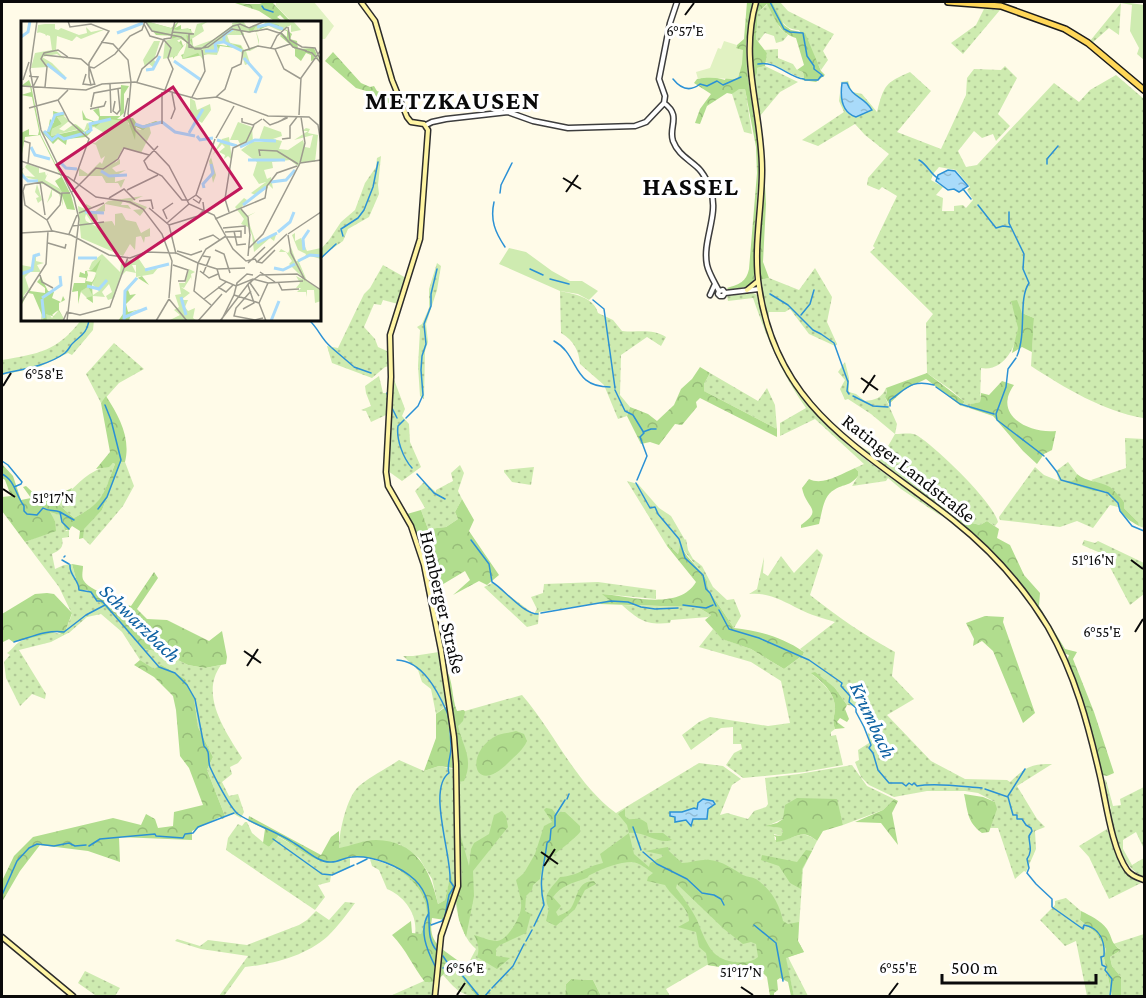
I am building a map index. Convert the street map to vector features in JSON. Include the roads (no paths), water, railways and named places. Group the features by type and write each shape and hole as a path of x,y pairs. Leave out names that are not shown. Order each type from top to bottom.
{"main road":[{"path":"361,2 375,21 390,74 407,117 411,122 426,125"},
{"name":"Ratinger Landstraße","path":"756,2 749,46 750,74 762,161 757,240 758,280 766,321 782,360 816,411 851,445 967,532 1002,565 1032,602 1074,679 1086,716 1122,860 1131,874 1144,880"},
{"path":"948,2 1001,6 1065,29 1091,46 1144,90"},
{"name":"Homberger Straße","path":"426,125 428,132 420,239 390,335 391,385 387,480 411,526 424,565 441,650 454,737 458,878 456,894 441,936 435,996"},
{"path":"747,290 758,280"},
{"path":"2,937 73,996"}],"street":[{"path":"426,125 446,119 508,112 533,121 568,128 635,126 646,122 664,103 665,96 659,79 670,23 677,2"},
{"path":"664,103 671,110 674,122 671,136 680,154 699,169 711,190 713,207 706,259 719,291 718,294 724,296 725,292 759,289"},
{"path":"710,295 715,283"}],"water":[{"path":"842,83 847,83 852,92 872,110 856,117 847,112 841,94"},
{"path":"948,170 955,171 968,186 959,192 954,189 948,190 936,181 938,175"},
{"path":"703,799 713,801 715,804 708,809 707,819 693,819 691,826 686,820 675,822 675,817 670,816 670,812 697,809 698,803"}],"waterway":[{"path":"770,2 784,29 803,33 807,56 814,69 822,75"},
{"path":"262,6 273,12"},
{"path":"758,64 765,63 777,67 805,80 818,80 823,76"},
{"path":"673,79 682,87 689,89 700,84 707,86 717,81 723,85 741,77"},
{"path":"1047,164 1047,159 1058,146"},
{"path":"919,160 939,179"},
{"path":"343,236 341,229 358,218 364,210 373,187 378,162"},
{"name":"Krumbach","path":"500,193 501,185 512,163"},
{"path":"963,189 971,199"},
{"name":"Krumbach","path":"494,202 494,226 505,247"},
{"path":"978,205 996,228 1010,227"},
{"path":"1009,212 1009,223 1024,254 1023,269 1029,283 1024,298 1022,337 1017,356"},
{"path":"321,258 336,244"},
{"path":"406,418 418,406 423,395 421,370 426,344 424,324 431,306 431,294 437,269"},
{"name":"Krumbach","path":"530,269 543,275"},
{"name":"Krumbach","path":"550,279 569,284"},
{"path":"801,315 810,304 814,290"},
{"path":"770,294 788,305 813,330 834,343 848,382 849,394"},
{"name":"Krumbach","path":"593,300 604,309 615,388"},
{"path":"2,374 35,366 58,357 66,352 84,332 89,321"},
{"path":"310,321 331,347"},
{"path":"554,341 568,354 588,382 597,386 610,387"},
{"path":"332,348 353,366"},
{"path":"1016,358 1008,369 1006,387 996,414 997,420 1044,456"},
{"path":"354,367 371,373"},
{"path":"890,406 890,400 910,386 920,383 934,385"},
{"path":"936,387 960,404 994,414"},
{"name":"Krumbach","path":"615,390 625,411 633,415 644,433 640,437 647,456 637,480"},
{"path":"387,393 389,400"},
{"path":"853,396 873,406 888,407"},
{"path":"392,401 392,408 397,418"},
{"path":"98,509 107,497 121,460 105,405"},
{"path":"404,420 398,426 398,437 403,454 412,468"},
{"path":"643,432 656,429"},
{"path":"1046,458 1061,480 1108,493 1118,503 1120,511 1132,526 1144,531"},
{"path":"2,461 22,482 14,487"},
{"name":"Schwarzbach","path":"2,474 13,484 27,514 37,515 43,508 58,511 62,522 69,529"},
{"path":"417,474 434,493 445,499"},
{"name":"Krumbach","path":"636,483 650,508 655,507 679,539 685,558 703,575 706,589 716,606"},
{"path":"60,512 74,520"},
{"path":"471,540 489,564 492,582 520,606 538,614"},
{"name":"Schwarzbach","path":"62,560 69,564"},
{"name":"Schwarzbach","path":"70,565 79,590 91,592 97,601 102,601 159,667 175,673 187,685 195,699 210,767 222,792 235,811 320,860 333,862 349,857 360,857 385,862 402,870 415,880 427,899 430,935 437,951"},
{"path":"541,613 611,601 628,602 655,609 678,608"},
{"path":"14,642 45,633 64,632 86,615 105,605"},
{"path":"683,605 706,608 713,605"},
{"name":"Krumbach","path":"719,610 729,629 759,638 809,660 842,683 841,686 850,696 849,702 856,708 864,727 878,770 889,783 902,783 906,786 914,783 917,786 982,788"},
{"path":"397,660 415,666 422,672 439,696 449,720 451,749 449,773 443,781 440,807 450,881 454,887 449,895 445,916"},
{"path":"1008,796 1025,769"},
{"name":"Krumbach","path":"985,789 1008,797 1013,815 1017,815 1017,819 1022,819 1031,828 1027,873 1052,899 1052,907 1083,929 1084,925 1098,932 1104,950 1104,956 1101,957 1102,965 1106,967 1105,970 1112,979 1110,996"},
{"path":"567,799 569,794"},
{"path":"534,926 544,905 542,881 547,843 550,840 551,829 555,826 555,816 565,800"},
{"path":"89,846 100,839 155,834 156,836 183,838 185,834 193,833 198,827 234,813"},
{"path":"633,827 641,850"},
{"path":"273,839 322,874 332,875 354,865"},
{"path":"2,895 17,861 29,848 37,844 86,845"},
{"path":"643,852 657,864 687,879 702,893 721,899 724,905"},
{"name":"Schwarzbach","path":"357,864 367,859"},
{"path":"429,913 424,933 435,966"},
{"path":"431,925 444,918"},
{"path":"754,925 776,943 783,981"},
{"path":"526,941 532,930"},
{"path":"492,988 513,966 524,944"},
{"name":"Schwarzbach","path":"443,956 447,962 454,965 479,996"},
{"path":"443,968 453,967"},
{"path":"485,996 490,990"}],"district":[{"name":"METZKAUSEN","path":"453,100"},
{"name":"HASSEL","path":"691,186"}]}
